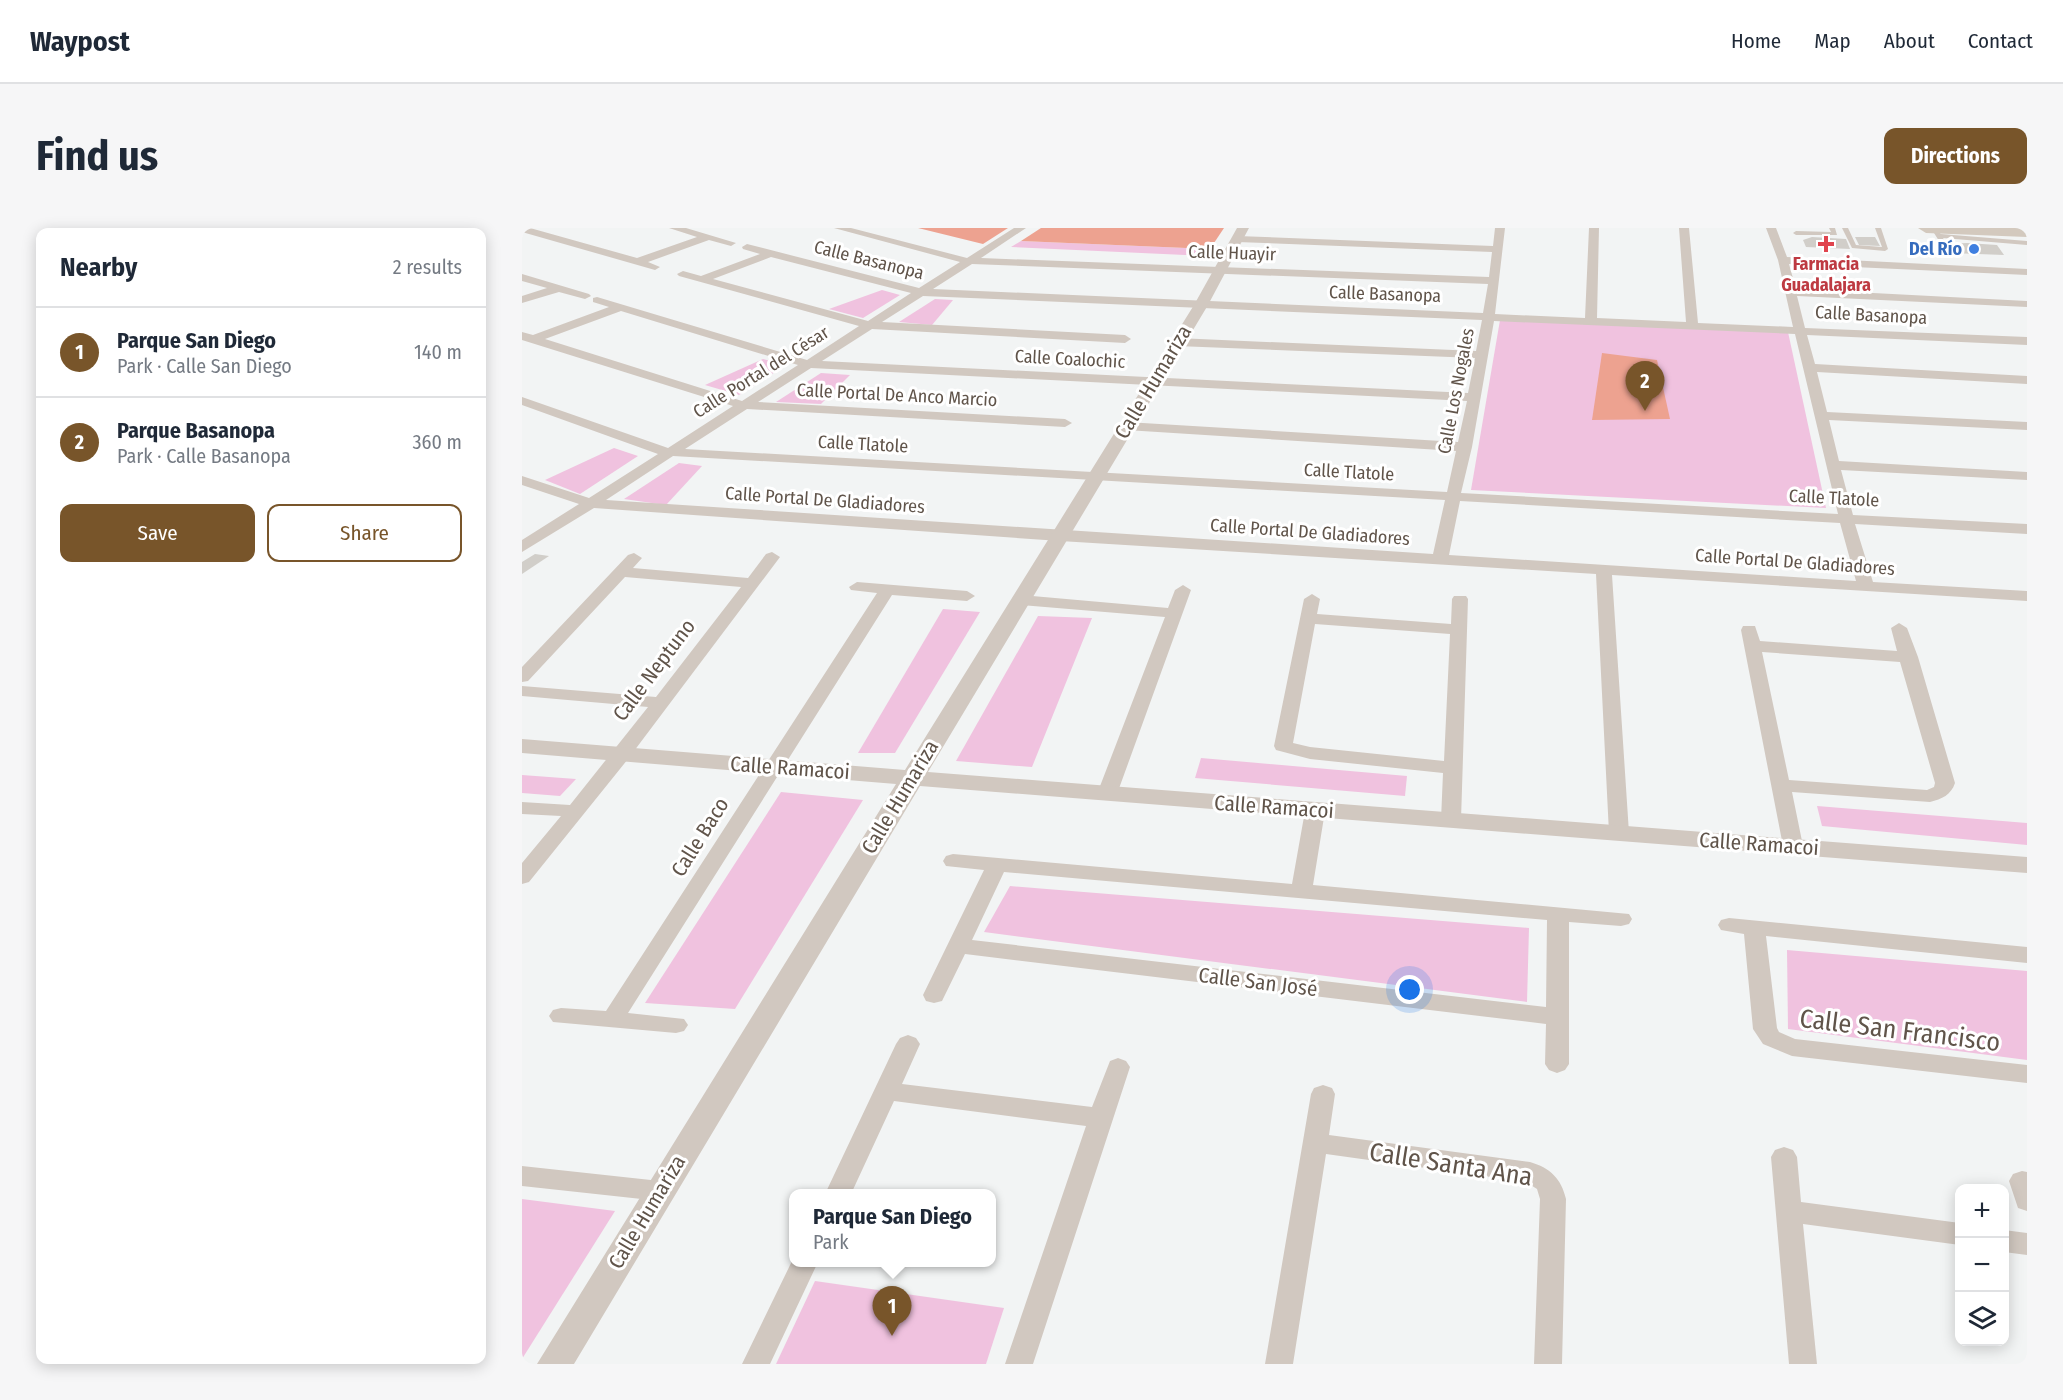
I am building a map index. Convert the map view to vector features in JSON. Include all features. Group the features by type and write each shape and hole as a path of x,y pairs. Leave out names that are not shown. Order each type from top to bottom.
{"main road":[{"path":"2021,228 2027,231"},
{"path":"1933,231 1966,233 2027,231"}],"street":[{"path":"674,228 731,243"},
{"name":"Calle Huayir","path":"841,228 968,261 1494,281"},
{"name":"Calle Portal del César","path":"522,547 1021,228"},
{"name":"Calle Los Nogales","path":"1440,559 1465,447 1489,317 1500,228"},
{"path":"1591,321 1594,228"},
{"path":"1684,228 1692,325"},
{"path":"1771,228 1783,260 1846,518 1866,586"},
{"path":"522,229 655,267"},
{"path":"1240,233 1498,249"},
{"name":"Calle Humariza","path":"555,1364 1201,305 1240,233"},
{"path":"637,262 708,237"},
{"name":"Calle Basanopa","path":"747,247 920,292 1800,329 2027,341"},
{"path":"702,279 771,254"},
{"path":"1783,260 2027,272"},
{"path":"683,274 869,325 1125,339"},
{"name":"Calle Coalochic","path":"522,277 808,364 1474,397"},
{"path":"522,300 559,288"},
{"path":"1791,292 2027,304"},
{"path":"528,338 621,307"},
{"name":"Calle Portal De Anco Marcio","path":"528,338 743,405 1065,423"},
{"path":"1177,342 1482,355"},
{"path":"1810,368 2027,380"},
{"name":"Calle Tlatole","path":"522,401 648,447 668,452 2027,530"},
{"path":"1821,416 2027,426"},
{"path":"1126,426 1465,447"},
{"path":"1833,465 2027,476"},
{"name":"Calle Portal De Gladiadores","path":"522,480 590,503 1060,536 2027,596"},
{"name":"Calle Neptuno","path":"522,877 621,754 772,557"},
{"path":"522,677 634,558"},
{"path":"1604,570 1619,833"},
{"path":"621,572 752,583"},
{"path":"857,587 967,596"},
{"name":"Calle Baco","path":"612,1020 888,589"},
{"path":"1107,794 1183,590"},
{"path":"1312,599 1283,746 1310,753 1454,768"},
{"path":"1451,820 1461,599"},
{"path":"1021,600 1174,613"},
{"path":"1308,618 1459,630"},
{"path":"1780,785 1930,796 1943,790 1945,783 1899,628"},
{"path":"1793,846 1751,638 1909,657"},
{"path":"522,692 658,703"},
{"name":"Calle Ramacoi","path":"522,746 1315,811 2027,865"},
{"path":"522,808 574,811"},
{"path":"1301,892 1315,811"},
{"path":"952,861 1621,919"},
{"path":"934,995 997,865"},
{"path":"1557,1064 1558,914"},
{"path":"1729,925 2027,955"},
{"name":"Calle San Francisco","path":"1754,928 1765,1029 1771,1038 1792,1047 2027,1074"},
{"name":"Calle San José","path":"958,946 1557,1017"},
{"path":"561,1016 676,1025"},
{"path":"840,1189 908,1044"},
{"path":"1019,1364 1118,1067"},
{"path":"887,1091 1101,1118"},
{"path":"1279,1364 1323,1094"},
{"name":"Calle Santa Ana","path":"1315,1143 1530,1172 1541,1176 1551,1190 1553,1199 1548,1364"},
{"path":"1784,1157 1803,1364"},
{"path":"522,1176 660,1191"},
{"path":"1789,1211 1955,1233"},
{"path":"2009,1242 2027,1244"},
{"path":"756,1364 803,1267"}],"lane":[{"path":"1796,233 1835,234 1832,228"},
{"path":"1845,228 1854,247 1885,249 1878,228"},
{"path":"1933,231 1947,251"},
{"path":"1966,233 2027,243"}],"shaded area":[{"path":"918,228 1008,228 983,244"},
{"path":"1041,228 1224,228 1210,249 1021,241"},
{"path":"1021,241 1210,249 1207,256 1011,247"},
{"path":"882,290 900,295 863,318 829,309"},
{"path":"935,299 953,300 932,325 899,322"},
{"path":"1500,320 1788,332 1826,508 1471,490"},
{"path":"1602,353 1657,360 1670,419 1592,420"},
{"path":"763,359 786,365 739,395 705,385"},
{"path":"821,373 850,375 821,404 776,402"},
{"path":"614,448 638,456 580,494 545,480"},
{"path":"679,463 702,466 666,505 624,499"},
{"path":"943,609 980,612 895,753 858,753"},
{"path":"1038,616 1092,618 1032,767 956,761"},
{"path":"1201,758 1407,776 1405,796 1195,778"},
{"path":"522,775 576,779 560,796 522,793"},
{"path":"781,792 863,800 735,1009 645,1003"},
{"path":"1817,806 2027,823 2027,845 1822,826"},
{"path":"1010,886 1529,928 1527,1002 984,932"},
{"path":"1787,950 2027,971 2027,1060 1788,1029"},
{"path":"522,1199 615,1211 522,1359"},
{"path":"815,1281 1004,1308 986,1364 776,1364"}],"building":[{"name":"Farmacia Guadalajara","path":"1812,237 1846,239 1850,249 1806,247 1803,240"},
{"path":"1855,237 1875,237 1880,246 1859,245"},
{"name":"Del Río","path":"1944,244 1997,245 2004,255 1951,253"},
{"path":"535,554 549,556 522,574 522,562"}],"place":[{"name":"Farmacia Guadalajara","path":"1826,244"},
{"name":"Del Río","path":"1974,249"},
{"name":"Parque Basanopa","path":"1645,411"},
{"name":"Parque San Diego","path":"892,1336"}]}
